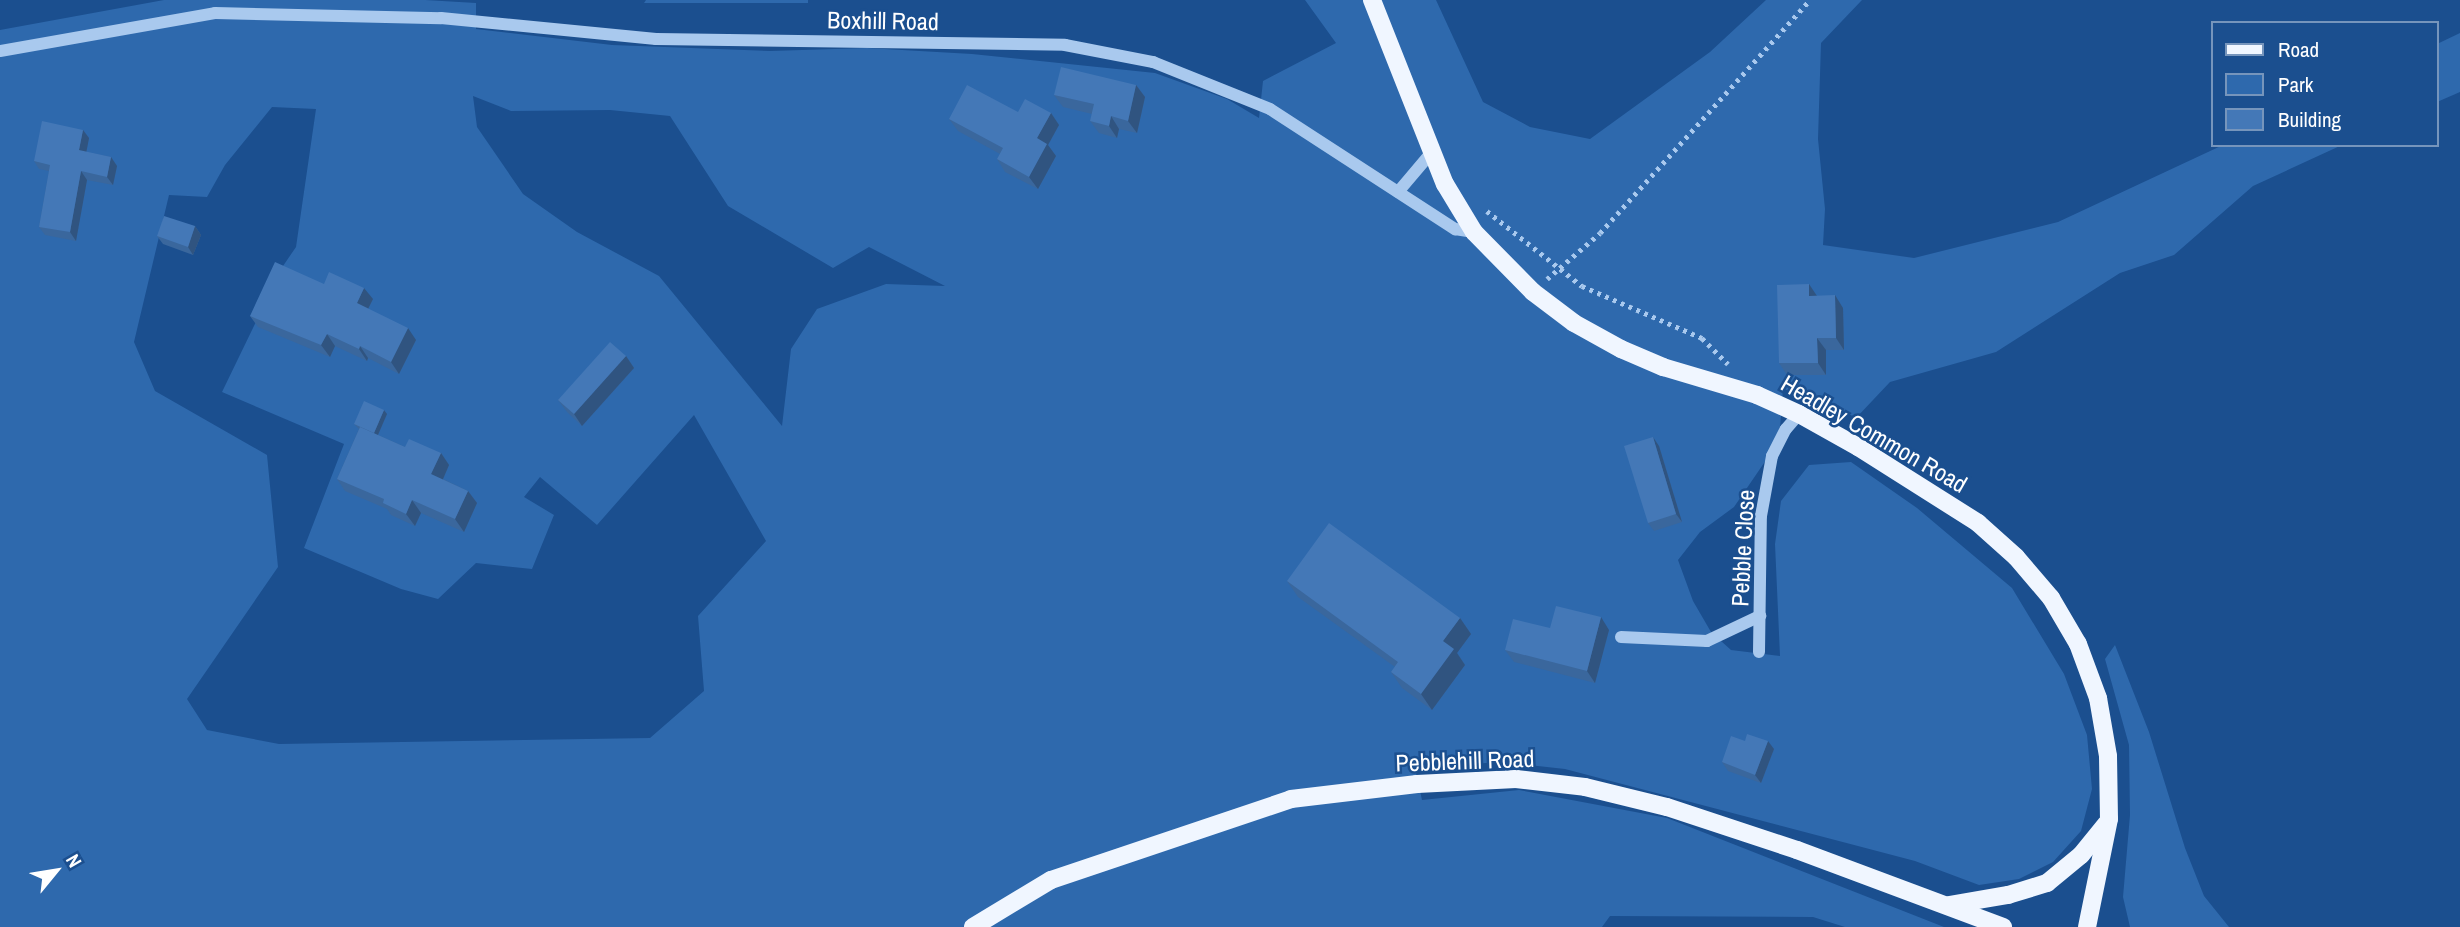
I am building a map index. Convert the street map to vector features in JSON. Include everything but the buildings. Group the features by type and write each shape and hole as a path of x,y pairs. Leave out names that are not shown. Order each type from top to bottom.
{"main road":[{"name":"Headley Common Road","path":"1372,0 1445,184 1474,232 1533,292 1574,323 1621,349 1663,367 1757,395 1799,414 1978,523 2016,557 2051,598 2078,644 2098,698 2108,756 2109,820 2087,927"},
{"name":"Pebblehill Road","path":"973,927 1051,880 1291,799 1417,784 1516,779 1585,787 1667,807 1949,905 2003,927"},
{"path":"1949,905 2008,895 2047,883 2081,855 2109,820"}],"street":[{"name":"Boxhill Road","path":"0,51 215,6 441,18 656,39 1065,45 1153,62 1270,109 1455,229 1474,232"},
{"path":"1398,192 1431,153"},
{"name":"Pebble Close","path":"1759,652 1761,516 1772,456 1786,429 1799,414"},
{"path":"1621,637 1707,641 1760,616"}],"path":[{"path":"1533,292 1610,222 1810,0"},
{"path":"1484,209 1582,286 1702,338 1730,366"}],"green space":[{"path":"164,0 425,0 476,3 476,29 612,45 770,51 867,48 972,54 1155,73 1227,99 1259,118 1263,81 1336,43 1305,0 1436,0 1483,102 1530,127 1590,139 1710,52 1766,0 1862,0 1821,43 1818,139 1825,209 1823,245 1914,258 2058,222 2219,147 2338,147 2253,186 2174,255 2120,273 1996,352 1890,382 1856,418 1822,399 1783,389 1779,441 1734,507 1700,532 1678,560 1693,601 1711,632 1731,650 1780,656 1775,544 1781,501 1809,465 1851,462 1917,508 2012,588 2064,674 2087,735 2092,789 2081,831 2053,862 2019,879 1979,885 1915,861 1565,769 1500,762 1415,768 1422,800 1519,790 1667,818 1944,927 1845,927 1813,917 1610,916 1602,927 0,927 0,30","holes":["473,96 511,111 610,110 670,116 728,206 833,268 869,247 945,286 886,284 817,309 791,349 782,426 659,276 577,232 523,194 477,127","272,107 316,109 296,247 283,266 222,392 344,444 304,548 401,589 438,599 476,563 532,569 554,515 524,497 540,477 597,525 694,415 766,541 698,616 704,691 650,738 279,744 207,730 187,699 278,567 267,455 155,391 134,342 169,195 207,197 225,165"]},
{"path":"646,0 808,0 808,3 644,3"},
{"path":"2460,33 2460,92 2439,101 2439,43"},
{"path":"2115,645 2149,732 2185,848 2204,896 2229,927 2130,927 2123,897 2130,815 2129,745 2105,659"}]}
